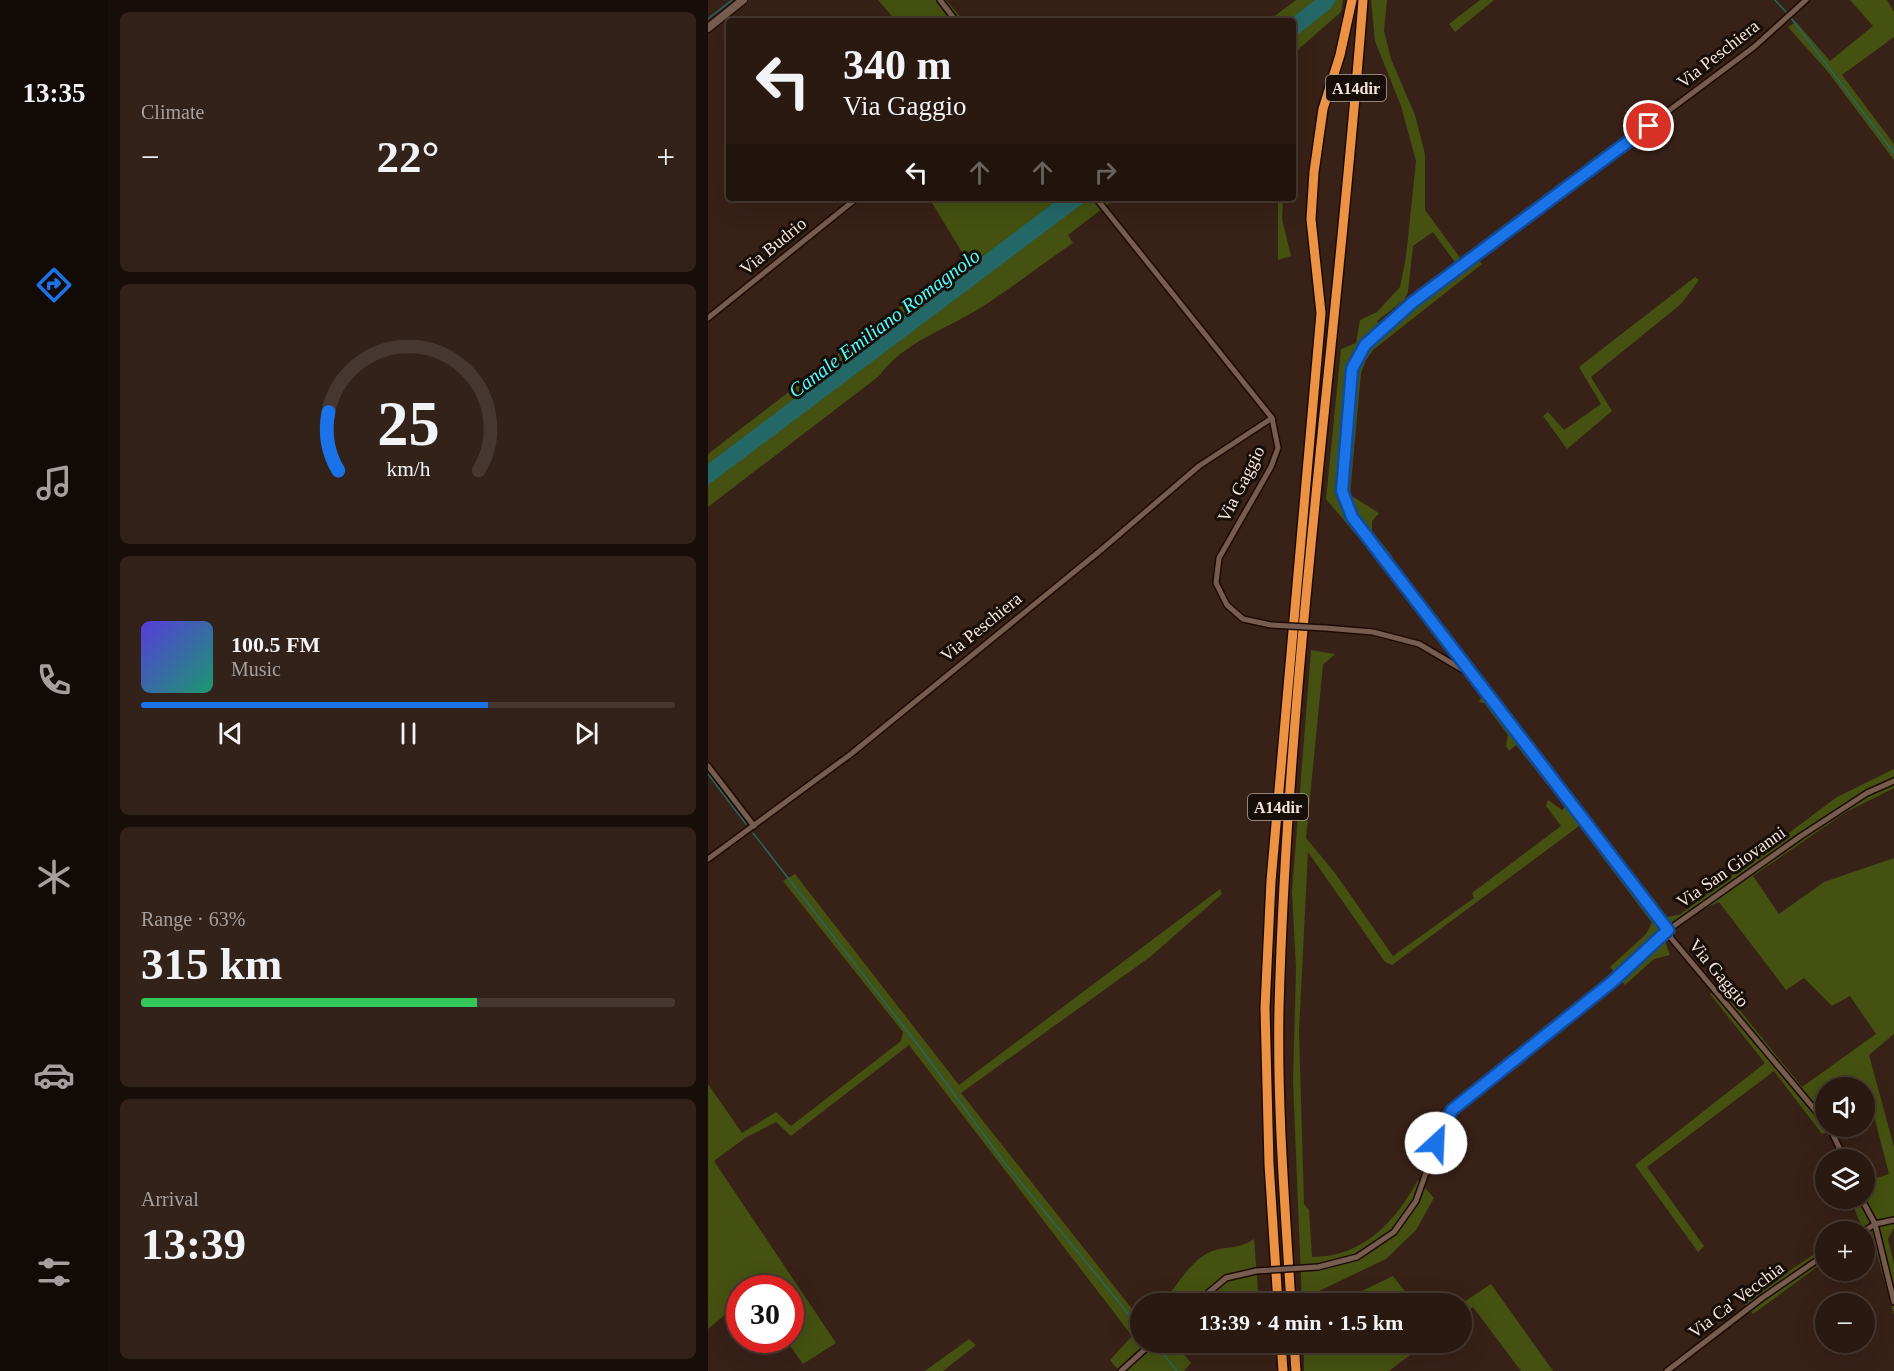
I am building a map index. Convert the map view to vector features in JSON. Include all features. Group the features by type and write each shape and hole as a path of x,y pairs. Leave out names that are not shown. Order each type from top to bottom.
{"highway":[{"name":"A14dir","path":"1277,1293 1269,1164 1266,1020 1271,881 1321,313 1311,219 1314,172 1323,109 1340,55 1352,0"},
{"name":"A14dir","path":"1291,1293 1282,1155 1280,1024 1284,889 1298,698 1350,177 1363,0"},
{"path":"1282,1353 1283,1371"},
{"path":"1295,1353 1296,1371"}],"main road":[{"path":"708,28 743,0"}],"street":[{"path":"940,0 954,18"},
{"name":"Via Peschiera","path":"1466,666 1352,517 1342,491 1352,369 1365,345 1413,302 1754,48 1806,0"},
{"name":"Via Budrio","path":"708,318 853,201"},
{"name":"Via Gaggio","path":"1099,201 1272,418 1278,448 1271,467 1219,558 1216,583 1227,605 1243,619 1271,625 1373,632 1419,644 1474,676"},
{"name":"Via Peschiera","path":"708,859 851,754 1101,550 1199,466 1272,418"},
{"name":"Via Gaggio","path":"1466,666 1668,930 1671,938 1815,1110"},
{"path":"708,766 754,826"},
{"name":"Via San Giovanni","path":"1209,1293 1226,1278 1256,1271 1339,1264 1381,1243 1394,1232 1416,1201 1439,1134 1452,1110 1612,982 1668,930 1801,836 1867,793 1894,781"},
{"path":"1894,1220 1875,1224 1894,1302"},
{"name":"Via Ca' Vecchia","path":"1667,1371 1771,1291 1815,1261"},
{"path":"1121,1371 1141,1353"}],"green space":[{"path":"878,0 946,0 961,18 893,18"},
{"path":"1296,0 1343,0 1341,12 1296,51 1296,18 1272,18"},
{"path":"1371,0 1387,0 1384,31 1391,59 1415,115 1425,154 1425,210 1461,259 1473,252 1482,264 1373,350 1361,373 1350,495 1379,513 1372,521 1372,531 1393,557 1380,563 1326,499 1341,349 1356,343 1360,320 1377,312 1400,287 1406,257 1416,161 1401,106 1375,41","holes":["1433,232 1457,265 1381,326 1377,321 1404,300 1408,292 1413,246"]},
{"path":"1480,0 1494,0 1455,32 1449,24"},
{"path":"1850,0 1887,0 1894,12 1894,37 1842,75 1894,144 1894,160 1828,72 1788,27 1796,22 1830,61 1873,26"},
{"path":"931,201 1112,201 1068,235 1073,243 982,307 901,354 879,376 708,507 708,454 965,257"},
{"path":"1278,201 1283,201 1282,219 1291,256 1278,260"},
{"path":"1695,277 1699,280 1681,304 1591,377 1612,411 1567,449 1543,416 1548,412 1564,430 1601,404 1579,367"},
{"path":"1311,650 1335,654 1323,665 1306,838 1335,873 1393,956 1474,898 1472,893 1561,826 1546,806 1548,800 1562,810 1565,807 1516,745 1509,751 1506,746 1508,735 1484,703 1479,702 1488,684 1667,917 1679,915 1837,797 1894,769 1894,788 1846,812 1753,876 1779,914 1824,882 1894,858 1894,1034 1869,1055 1875,1077 1816,1077 1876,1034 1850,996 1832,1006 1804,978 1786,990 1719,902 1697,913 1676,929 1665,941 1670,955 1654,959 1625,985 1610,967 1646,934 1652,923 1579,826 1392,965 1385,962 1308,852 1299,1031 1304,1204 1309,1210 1312,1257 1347,1251 1376,1234 1399,1210 1418,1180 1434,1198 1416,1230 1386,1259 1317,1293 1302,1293 1293,1081 1296,968 1292,892"},
{"path":"795,874 959,1085 1220,889 1222,894 1150,957 961,1093 1130,1306 1130,1333 909,1045 791,1136 776,1122 745,1138 714,1161 790,1275 726,1275 726,1314 708,1329 708,1084 742,1133 776,1112 791,1126 901,1041 903,1032 783,881"},
{"path":"1720,986 1802,1087 1815,1078 1815,1125 1774,1071 1647,1167 1704,1246 1698,1252 1635,1165 1765,1063 1710,994"},
{"path":"1875,1077 1894,1147 1894,1228 1888,1239 1894,1264 1894,1315 1875,1248 1875,1221 1859,1221 1855,1209 1875,1209 1875,1179 1889,1174 1875,1120"},
{"path":"1254,1239 1258,1293 1171,1293 1196,1261 1203,1256 1216,1250 1248,1243"},
{"path":"1815,1254 1815,1268 1753,1314 1743,1302"},
{"path":"1393,1276 1406,1293 1358,1293"},
{"path":"1491,1284 1553,1371 1521,1371 1472,1308 1472,1297"},
{"path":"804,1295 836,1343 803,1364 795,1353 804,1353"},
{"path":"1130,1338 1130,1353 1183,1353 1191,1363 1184,1371 1119,1371 1110,1360"},
{"path":"969,1339 976,1345 943,1371 925,1371"},
{"path":"1304,1353 1413,1353 1389,1371 1304,1371"}],"water":[{"path":"1315,0 1336,0 1330,9 1296,36 1296,18 1292,18"},
{"path":"1056,201 1086,201 708,485 708,464"}],"waterway":[{"path":"708,19 732,0"},
{"path":"1775,0 1786,12"},
{"path":"1791,18 1894,153"},
{"path":"708,774 746,824"},
{"path":"753,833 918,1045 1004,1162 1130,1316"},
{"path":"1162,1353 1177,1371"}],"route":[{"path":"1436,1143 1452,1110 1479,1086 1612,982 1668,930 1352,517 1342,491 1352,369 1365,345 1413,302 1649,126"}],"water label":[{"name":"Canale Emiliano Romagnolo","path":"884,323"}]}
